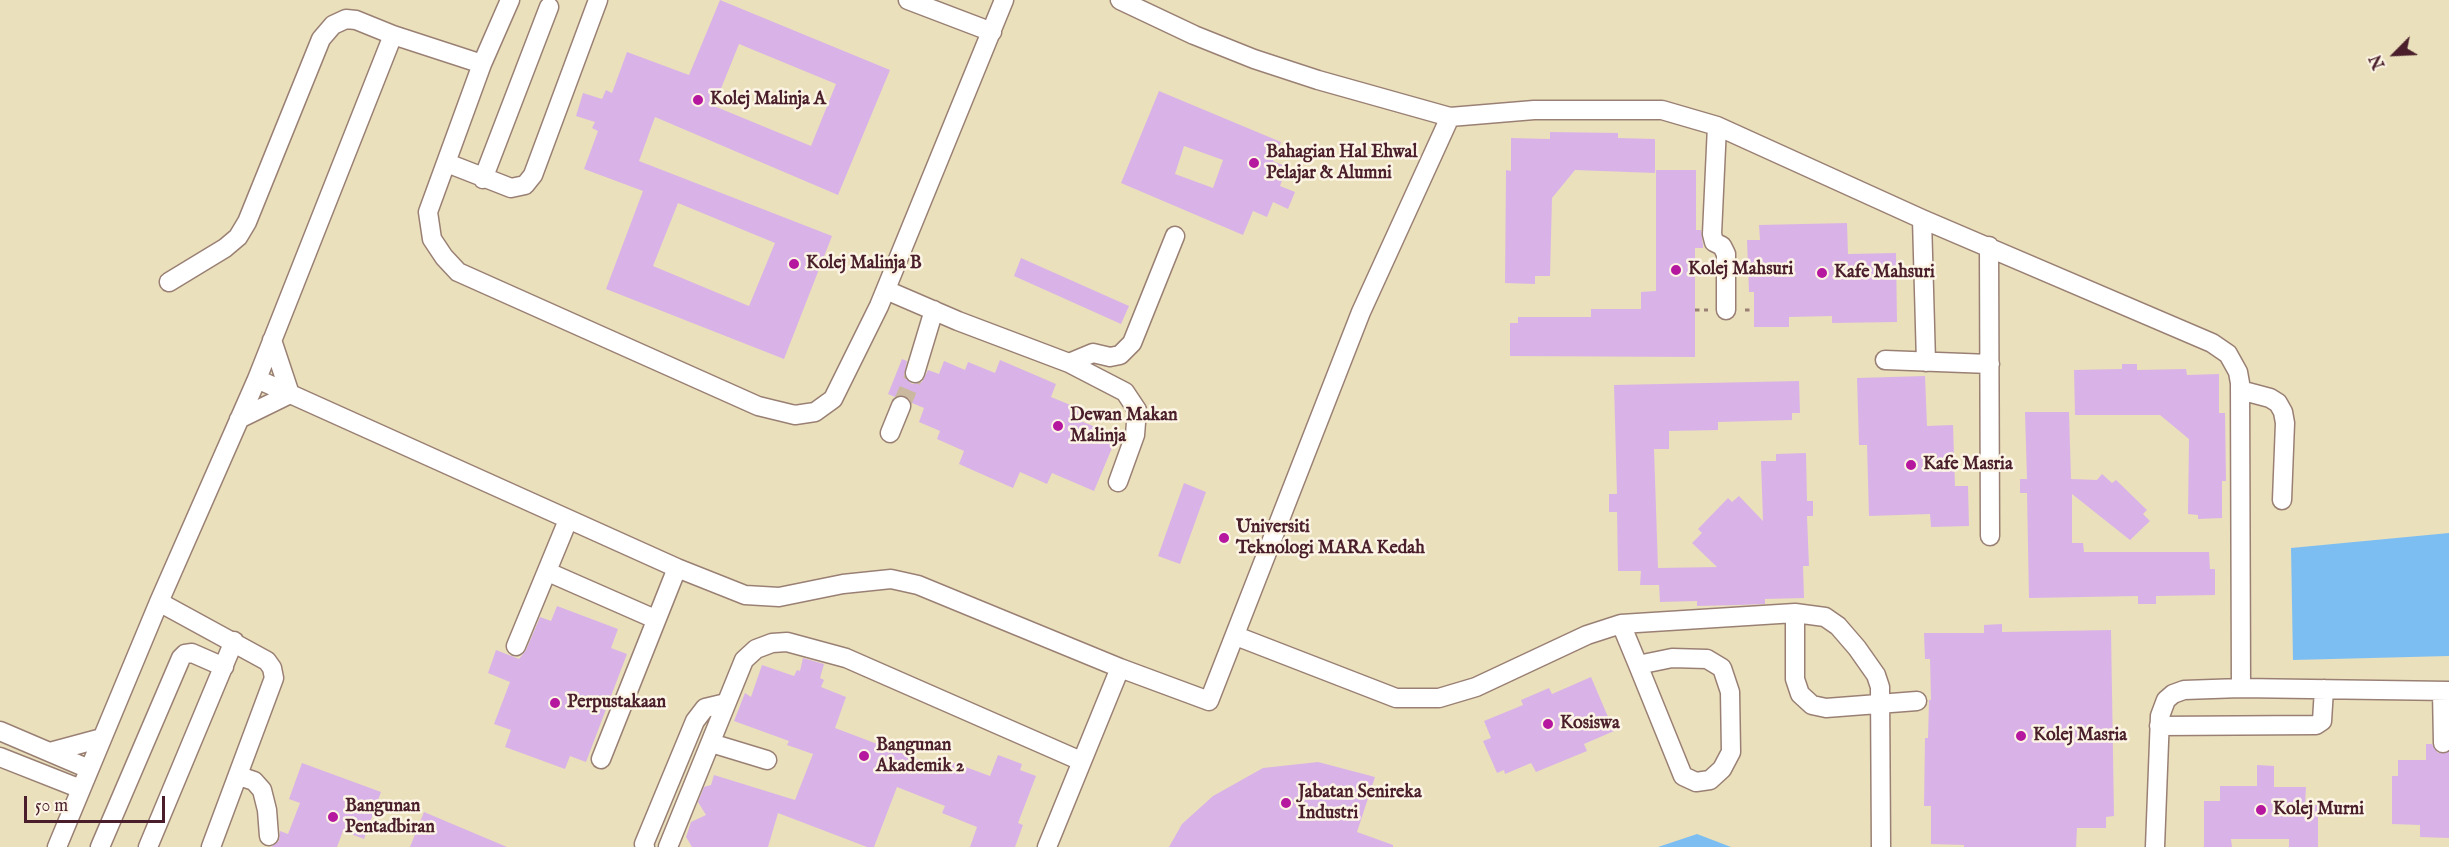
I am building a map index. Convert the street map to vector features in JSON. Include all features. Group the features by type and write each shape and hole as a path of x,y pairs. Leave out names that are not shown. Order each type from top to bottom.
{"street":[{"path":"510,0 482,64 428,212 432,239 444,257 458,272 758,406 795,415 815,412 833,399 886,290 1004,0"},
{"path":"447,163 511,189 525,185 533,175 598,0"},
{"path":"908,0 992,32"},
{"path":"1119,0 1194,35 1254,59 1318,80 1450,117 1534,110 1662,110 1717,126 1922,219 2212,343 2228,354 2238,372 2240,390 2241,688"},
{"path":"483,179 549,7"},
{"path":"169,282 225,248 238,237 247,222 321,39 333,25 346,20 356,20 393,35 482,64"},
{"path":"57,847 159,602 256,379 393,35"},
{"path":"256,379 568,520 745,595 779,597 843,584 891,579 918,585 1120,668 1209,701 1361,312 1450,117"},
{"path":"1717,126 1712,234 1714,242 1722,246 1726,254 1726,310"},
{"path":"1922,219 1926,362"},
{"path":"1069,363 1093,353 1110,357 1120,355 1132,343 1175,236"},
{"path":"1989,246 1990,536"},
{"path":"886,290 1069,363 1125,392 1137,410 1135,435 1118,482"},
{"path":"915,373 934,310"},
{"path":"272,340 290,394"},
{"path":"1885,360 1990,364"},
{"path":"2240,390 2270,398 2278,403 2283,412 2285,423 2282,500"},
{"path":"239,419 290,394"},
{"path":"890,433 900,406"},
{"path":"516,646 568,520"},
{"path":"601,759 677,568"},
{"path":"548,572 655,619"},
{"path":"159,602 234,641 267,661 272,668 274,678 211,847"},
{"path":"1236,636 1396,698 1439,698 1476,687 1587,635 1621,624 1795,613 1825,617 1838,626 1876,675 1880,687 1881,847"},
{"path":"1795,613 1794,679 1800,694 1812,705 1826,708 1917,701"},
{"path":"1621,624 1683,776 1696,782 1710,780 1722,769 1731,752 1730,692 1722,668 1707,659 1672,658 1638,665"},
{"path":"148,847 234,641"},
{"path":"668,847 744,660 772,643 787,642 846,658 1081,761"},
{"path":"100,847 182,658 185,654 192,653 224,667"},
{"path":"1047,847 1120,668"},
{"path":"2155,847 2159,726 2163,707 2172,694 2184,690 2241,688 2446,691 2443,743"},
{"path":"2159,726 2316,725 2322,721 2324,689"},
{"path":"645,847 644,844 695,721 705,708 726,704"},
{"path":"0,731 89,769"},
{"path":"50,752 102,738"},
{"path":"711,743 767,760"},
{"path":"0,757 81,789"},
{"path":"46,774 71,813"},
{"path":"239,777 254,781 262,790 267,810 269,836"}],"water":[{"path":"2449,533 2449,656 2293,660 2291,548"},
{"path":"1697,834 1731,847 1658,847"}],"building":[{"path":"720,0 890,70 838,195 655,117 639,161 832,236 784,359 606,289 643,191 584,169 598,131 592,128 595,122 576,116 583,93 602,99 606,90 612,93 627,52 689,75","holes":["739,44 836,84 811,146 714,106","678,203 775,243 749,306 653,266"]},
{"name":"Bahagian Hal Ehwal Pelajar & Alumni","path":"1159,91 1281,142 1273,161 1287,167 1280,186 1295,192 1288,209 1273,202 1267,217 1253,211 1243,235 1121,183","holes":["1184,146 1223,160 1213,188 1175,174"]},
{"path":"1550,132 1618,133 1618,138 1655,139 1655,173 1575,170 1552,198 1550,276 1535,276 1535,284 1505,283 1506,170 1511,171 1511,138 1550,139"},
{"name":"Kolej Mahsuri","path":"1656,170 1696,170 1696,230 1701,230 1703,248 1695,248 1695,357 1510,356 1510,323 1518,323 1518,317 1591,317 1591,309 1641,309 1641,292 1656,291"},
{"name":"Kafe Mahsuri","path":"1847,223 1848,254 1896,253 1897,322 1832,323 1832,316 1789,317 1789,327 1754,327 1754,292 1749,292 1747,240 1760,240 1759,225"},
{"path":"1021,258 1129,306 1121,324 1014,276"},
{"name":"Dewan Makan Malinja","path":"902,359 907,361 904,376 912,384 922,382 928,370 939,374 944,361 965,370 968,362 995,373 1000,360 1056,384 1051,397 1080,409 1076,419 1117,436 1094,491 1052,473 1047,484 1020,472 1013,488 959,464 964,451 937,439 940,431 919,422 924,408 912,403 905,395 895,397 888,394"},
{"path":"2122,364 2137,364 2137,370 2186,369 2187,375 2219,374 2219,413 2225,413 2226,481 2222,481 2222,518 2198,519 2198,515 2188,514 2189,439 2160,415 2075,415 2074,370 2122,369"},
{"name":"Kafe Masria","path":"1925,376 1927,426 1953,425 1955,486 1968,486 1969,526 1931,527 1930,514 1869,516 1867,445 1859,445 1857,378"},
{"path":"1799,381 1800,413 1792,413 1792,420 1718,422 1718,430 1669,431 1669,449 1654,449 1658,568 1717,567 1692,543 1702,533 1698,529 1728,498 1732,502 1739,496 1763,521 1761,461 1776,461 1776,454 1806,453 1807,501 1813,501 1813,516 1807,516 1809,566 1803,566 1804,598 1765,599 1765,604 1738,605 1697,606 1697,601 1660,602 1659,585 1640,585 1641,571 1618,571 1617,512 1609,512 1609,494 1617,494 1614,385"},
{"path":"2025,412 2069,412 2071,479 2097,480 2102,474 2112,483 2116,480 2147,510 2143,514 2150,521 2130,540 2072,494 2072,543 2083,543 2084,552 2209,552 2210,569 2215,569 2215,595 2156,596 2156,604 2138,604 2138,596 2029,598 2027,493 2020,493 2020,479 2027,479"},
{"path":"1184,483 1206,492 1180,564 1158,556"},
{"name":"Perpustakaan","path":"557,606 618,629 611,648 627,654 586,762 570,756 565,769 505,747 511,730 494,724 510,682 488,673 496,650 519,659 526,650 540,617 551,621"},
{"name":"Kolej Masria","path":"2002,624 2002,632 2111,630 2114,816 2106,817 2106,828 2077,828 2076,847 1964,847 1964,845 1931,844 1931,806 1924,806 1925,738 1928,738 1929,700 1931,700 1930,659 1925,659 1924,633 1984,633 1984,625"},
{"path":"803,658 824,664 820,678 824,680 821,687 846,697 835,728 938,767 941,758 990,776 998,755 1022,764 1020,770 1036,776 1018,823 1023,825 1015,847 970,847 977,827 942,813 945,806 897,787 874,847 867,847 778,813 768,847 692,847 686,837 691,822 706,815 698,802 704,787 711,785 714,775 795,800 813,754 787,745 789,741 734,721 745,693 751,697 762,665 794,676 797,670 800,671"},
{"name":"Kosiswa","path":"1591,677 1614,731 1584,744 1587,751 1536,772 1531,763 1505,774 1504,770 1497,773 1483,741 1491,738 1484,721 1523,705 1521,700 1549,688 1552,694"},
{"path":"2426,744 2432,744 2438,753 2449,752 2449,838 2420,837 2420,825 2392,824 2392,776 2398,776 2398,760 2426,760"},
{"name":"Jabatan Senireka Industri","path":"1318,762 1375,777 1357,832 1393,845 1393,847 1169,847 1182,824 1213,796 1263,768"},
{"name":"Bangunan Pentadbiran","path":"302,763 381,792 364,839 343,831 337,847 271,847 279,841 280,831 288,834 300,803 289,799"},
{"name":"Kolej Murni","path":"2257,765 2274,766 2274,787 2306,787 2305,805 2318,805 2318,847 2289,847 2289,839 2231,839 2232,847 2204,847 2204,801 2220,801 2220,786 2257,786"},
{"path":"424,812 507,847 410,847"}],"tunnel":[{"path":"901,406 915,373"}],"place":[{"name":"Kolej Malinja A","path":"698,100"},
{"name":"Bahagian Hal Ehwal Pelajar & Alumni","path":"1254,163"},
{"name":"Kolej Malinja B","path":"794,264"},
{"name":"Kolej Mahsuri","path":"1676,270"},
{"name":"Kafe Mahsuri","path":"1822,273"},
{"name":"Dewan Makan Malinja","path":"1058,426"},
{"name":"Kafe Masria","path":"1911,465"},
{"name":"Universiti Teknologi MARA Kedah","path":"1224,538"},
{"name":"Perpustakaan","path":"555,703"},
{"name":"Kosiswa","path":"1548,724"},
{"name":"Kolej Masria","path":"2021,736"},
{"name":"Bangunan Akademik 2","path":"864,756"},
{"name":"Jabatan Senireka Industri","path":"1286,803"},
{"name":"Kolej Murni","path":"2261,810"},
{"name":"Bangunan Pentadbiran","path":"333,817"}]}
